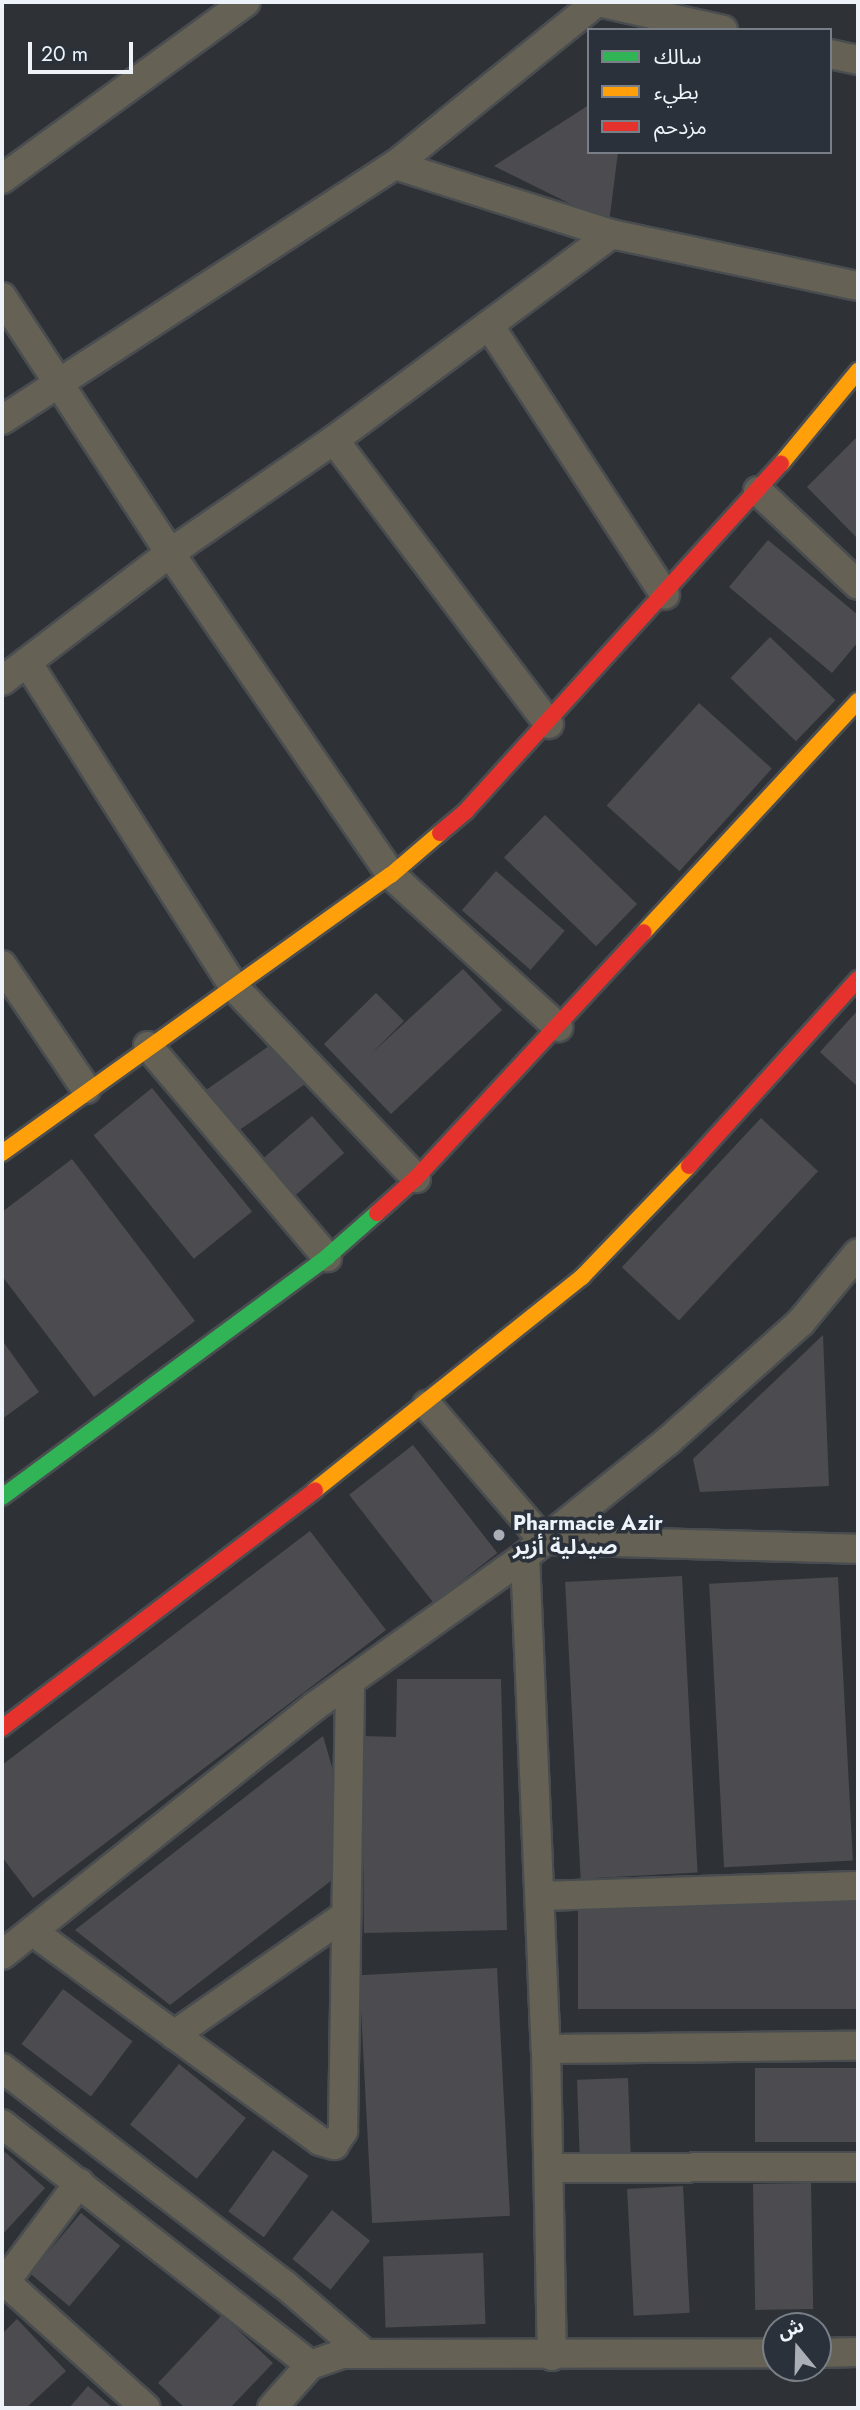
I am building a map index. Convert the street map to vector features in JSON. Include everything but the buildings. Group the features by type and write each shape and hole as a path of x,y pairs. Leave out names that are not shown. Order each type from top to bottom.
{"street":[{"path":"2,179 246,2"},
{"path":"2,420 55,382 395,165 597,2 714,28"},
{"path":"832,54 858,60"},
{"path":"395,165 611,234 858,286"},
{"path":"2,681 170,553 334,440 611,234"},
{"path":"2,297 55,382 170,553 391,875 558,1027"},
{"path":"489,325 665,595"},
{"path":"2,1153 86,1089 391,875 466,811 758,491 858,371"},
{"path":"334,440 549,723"},
{"path":"758,491 858,585"},
{"path":"27,662 234,987 416,1178"},
{"path":"2,1497 327,1257 416,1178 858,701"},
{"path":"2,965 86,1089"},
{"path":"2,1728 427,1405 626,1235 858,979"},
{"path":"148,1046 327,1257"},
{"path":"2,1955 350,1681 534,1548 668,1441 801,1322 858,1253"},
{"path":"427,1405 534,1548 552,2356"},
{"path":"534,1548 858,1549"},
{"path":"32,1931 320,2141 334,2145 343,2131 350,1681"},
{"path":"540,1896 858,1886"},
{"path":"174,2035 346,1915"},
{"path":"546,2049 858,2046"},
{"path":"2,2068 284,2284 363,2352"},
{"path":"2,2124 310,2365"},
{"path":"549,2168 858,2167"},
{"path":"79,2183 3,2282 146,2408"},
{"path":"272,2408 310,2365 363,2352 552,2356 762,2353"},
{"path":"832,2353 858,2352"}],"traffic: fast":[{"path":"2,1497 327,1257 377,1213"}],"traffic: slow":[{"path":"781,464 858,371"},
{"path":"644,932 858,701"},
{"path":"2,1153 391,875 440,833"},
{"path":"315,1490 582,1277 689,1166"}],"traffic: jam":[{"path":"440,833 466,811 781,464"},
{"path":"377,1213 416,1178 644,932"},
{"path":"689,1166 858,979"},
{"path":"2,1728 315,1490"}],"place":[{"name":"Pharmacie Azir صيدلية أزير","path":"499,1535"}]}
